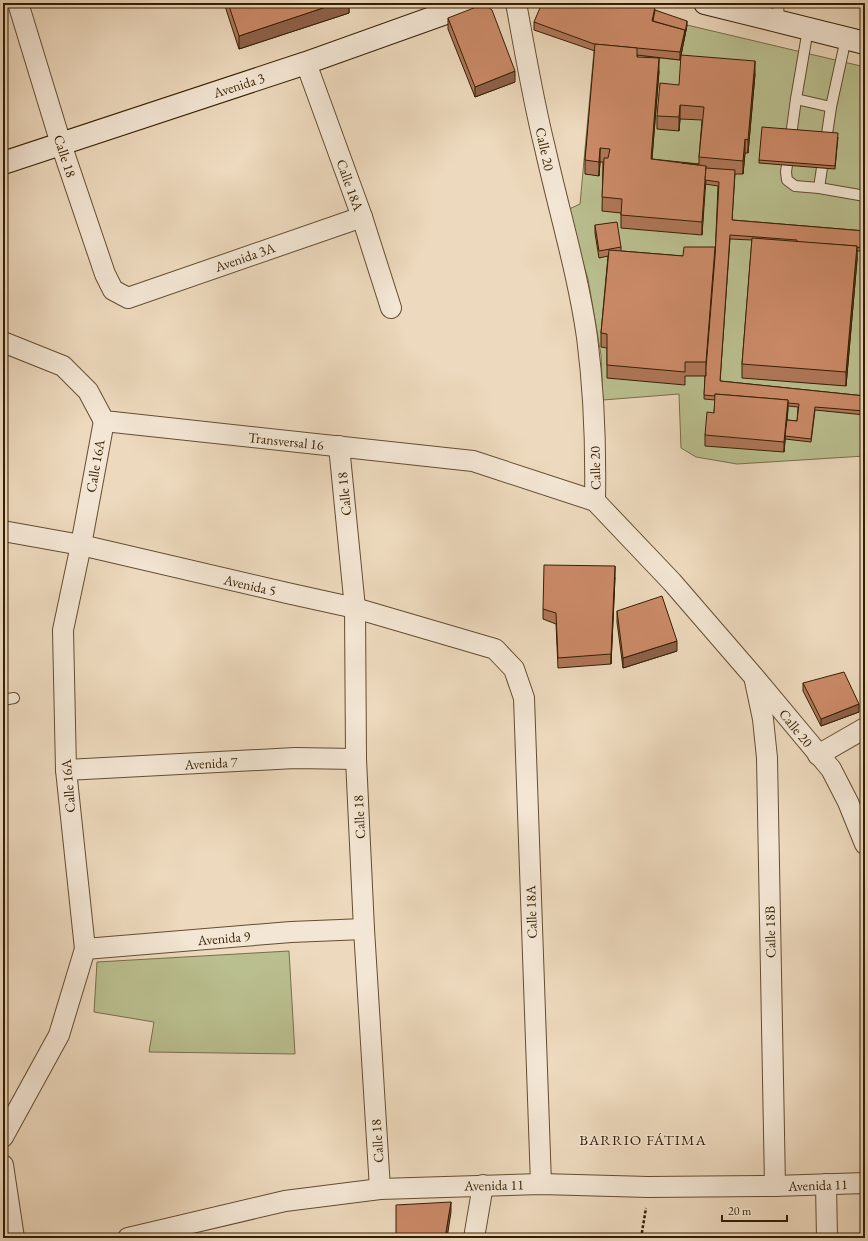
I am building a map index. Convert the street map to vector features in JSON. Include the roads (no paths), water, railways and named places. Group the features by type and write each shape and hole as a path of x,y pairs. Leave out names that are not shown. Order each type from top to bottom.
{"street":[{"name":"Calle 18","path":"18,3 61,144 105,274 113,290 128,298"},
{"name":"Avenida 3","path":"3,163 306,63 474,3"},
{"name":"Calle 20","path":"516,3 544,146 587,336 596,467 595,500 672,582 755,678 831,770 848,802 865,844"},
{"path":"705,3 779,13 808,29 856,41"},
{"name":"Calle 18A","path":"306,63 362,217 390,308"},
{"name":"Avenida 3A","path":"128,298 362,217"},
{"path":"3,342 63,366 88,391 104,421"},
{"name":"Transversal 16","path":"104,421 473,461 595,500"},
{"name":"Calle 16A","path":"3,1137 59,1035 85,949 66,770 63,630 81,545 104,421"},
{"name":"Calle 18","path":"339,446 355,608 356,759 364,929 380,1189"},
{"name":"Avenida 5","path":"3,531 81,545 355,608 495,649"},
{"name":"Calle 18A","path":"495,649 514,669 524,698 541,1184"},
{"name":"Calle 18B","path":"755,678 763,719 767,758 775,1186"},
{"path":"818,755 865,728"},
{"name":"Avenida 7","path":"66,770 295,758 356,759"},
{"name":"Avenida 9","path":"85,949 291,932 364,929"},
{"path":"3,1164 14,1238"},
{"name":"Avenida 11","path":"128,1238 285,1201 380,1189 541,1184 648,1187 865,1184"},
{"path":"826,1184 827,1238"},
{"path":"474,1238 483,1185"}],"lane":[{"path":"808,29 796,99 786,172 787,180 795,186 819,188 865,196"},
{"path":"819,188 831,106 856,41"},
{"path":"796,99 831,106"},
{"path":"3,700 14,698"}],"district":[{"name":"BARRIO FÁTIMA","path":"643,1140"}]}
